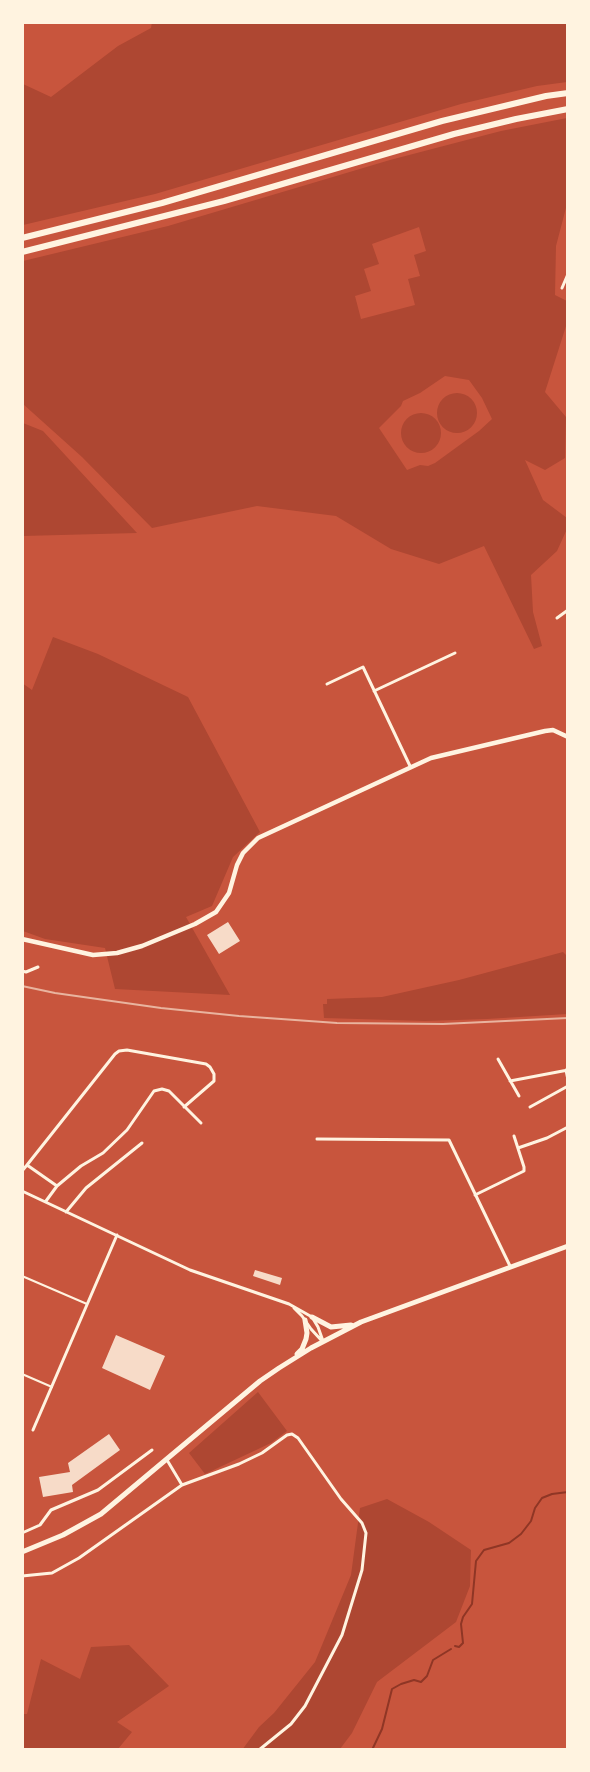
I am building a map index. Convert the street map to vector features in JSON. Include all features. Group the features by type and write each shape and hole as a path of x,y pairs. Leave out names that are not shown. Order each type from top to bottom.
{"highway":[{"path":"22,238 162,203 442,121 546,96 568,93"},
{"path":"22,252 224,201 454,134 568,110"}],"main road":[{"path":"22,1552 64,1535 101,1514 260,1381 290,1360 323,1341 361,1322 568,1246"},
{"path":"312,1317 322,1324 334,1328 361,1322"},
{"path":"290,1360 302,1349 306,1339 307,1333 304,1320"}],"street":[{"path":"562,288 568,274"},
{"path":"557,618 568,610"},
{"path":"374,691 455,653"},
{"path":"327,684 363,667 410,766"},
{"path":"22,939 93,955 106,955 142,946 195,924 216,912 226,900 240,859 246,848 258,838 430,758 545,731 552,730 568,737"},
{"path":"22,971 26,972 38,967"},
{"path":"22,1171 114,1054 120,1051 127,1050 206,1064 210,1067 214,1074 213,1082 184,1107"},
{"path":"498,1059 519,1096"},
{"path":"510,1081 567,1070 568,1080"},
{"path":"530,1107 568,1086"},
{"path":"46,1201 57,1186 81,1166 103,1153 127,1130 154,1091 162,1089 169,1091 202,1123"},
{"path":"518,1148 547,1138 568,1127"},
{"path":"476,1194 523,1172 524,1168 514,1136"},
{"path":"317,1139 449,1140 510,1266"},
{"path":"66,1212 86,1188 142,1144"},
{"path":"27,1165 57,1186"},
{"path":"22,1191 190,1270 289,1304 312,1317 323,1341"},
{"path":"33,1430 117,1235"},
{"path":"289,1304 323,1341"},
{"path":"22,1576 52,1573 79,1558 182,1485 262,1453 286,1435 292,1434 298,1438 341,1499 362,1523 366,1533 362,1570 342,1635 305,1706 291,1724 259,1750"},
{"path":"22,1532 40,1525 51,1510 98,1490 152,1450"},
{"path":"167,1460 182,1485"}],"lane":[{"path":"22,1276 88,1304"},
{"path":"22,1374 52,1387"}],"shaded area":[{"path":"152,22 567,23 567,82 537,86 461,104 155,194 23,225 23,84 51,97 118,46 151,28"},
{"path":"567,118 567,204 556,246 555,295 567,301 567,323 545,392 566,417 565,458 545,470 525,460 543,500 567,518 567,529 557,551 531,575 533,612 542,646 534,649 484,546 439,564 391,549 336,516 257,506 152,528 82,457 23,404 23,261 168,226 390,160 501,131","holes":["419,227 426,251 414,255 420,276 408,279 415,305 361,319 355,296 371,291 364,269 379,264 372,244","445,376 469,380 482,398 492,419 479,431 435,463 428,466 420,465 407,470 379,428 401,406 403,401 420,393"]},
{"path":"457,393 468,396 474,402 477,413 474,424 468,430 457,433 446,430 440,424 437,413 440,402 446,396"},
{"path":"421,413 432,416 438,422 441,433 438,444 432,450 421,453 410,450 404,444 401,433 404,422 410,416"},
{"path":"23,423 43,431 137,533 23,536"},
{"path":"53,637 98,654 188,697 260,832 233,857 212,906 186,917 230,995 115,989 105,948 45,939 23,931 22,683 32,690"},
{"path":"563,952 567,956 567,1014 425,1021 324,1018 323,1004 327,1004 327,999 382,997 459,980"},
{"path":"258,1392 287,1431 271,1443 205,1474 189,1453"},
{"path":"387,1499 429,1522 471,1550 470,1586 456,1622 377,1682 352,1733 340,1749 242,1750 259,1727 274,1713 315,1662 351,1575 360,1508"},
{"path":"129,1645 169,1686 117,1722 132,1732 118,1749 23,1749 23,1714 27,1714 41,1659 80,1679 91,1647"}],"building":[{"path":"228,922 240,941 219,954 207,935"},
{"path":"255,1270 282,1278 280,1285 253,1276"},
{"path":"116,1335 165,1356 150,1390 102,1368"},
{"path":"109,1434 120,1450 72,1485 73,1492 43,1497 39,1477 70,1472 68,1463"}],"waterway":[{"path":"455,1646 459,1647 463,1643 461,1624 463,1617 472,1604 476,1561 484,1550 509,1543 521,1534 531,1521 535,1508 542,1498 552,1494 568,1492"},
{"path":"372,1750 382,1729 392,1689 414,1680 421,1682 427,1676 433,1660 451,1649"}],"railway":[{"path":"22,986 55,993 161,1008 337,1023 443,1024 568,1018"}]}
